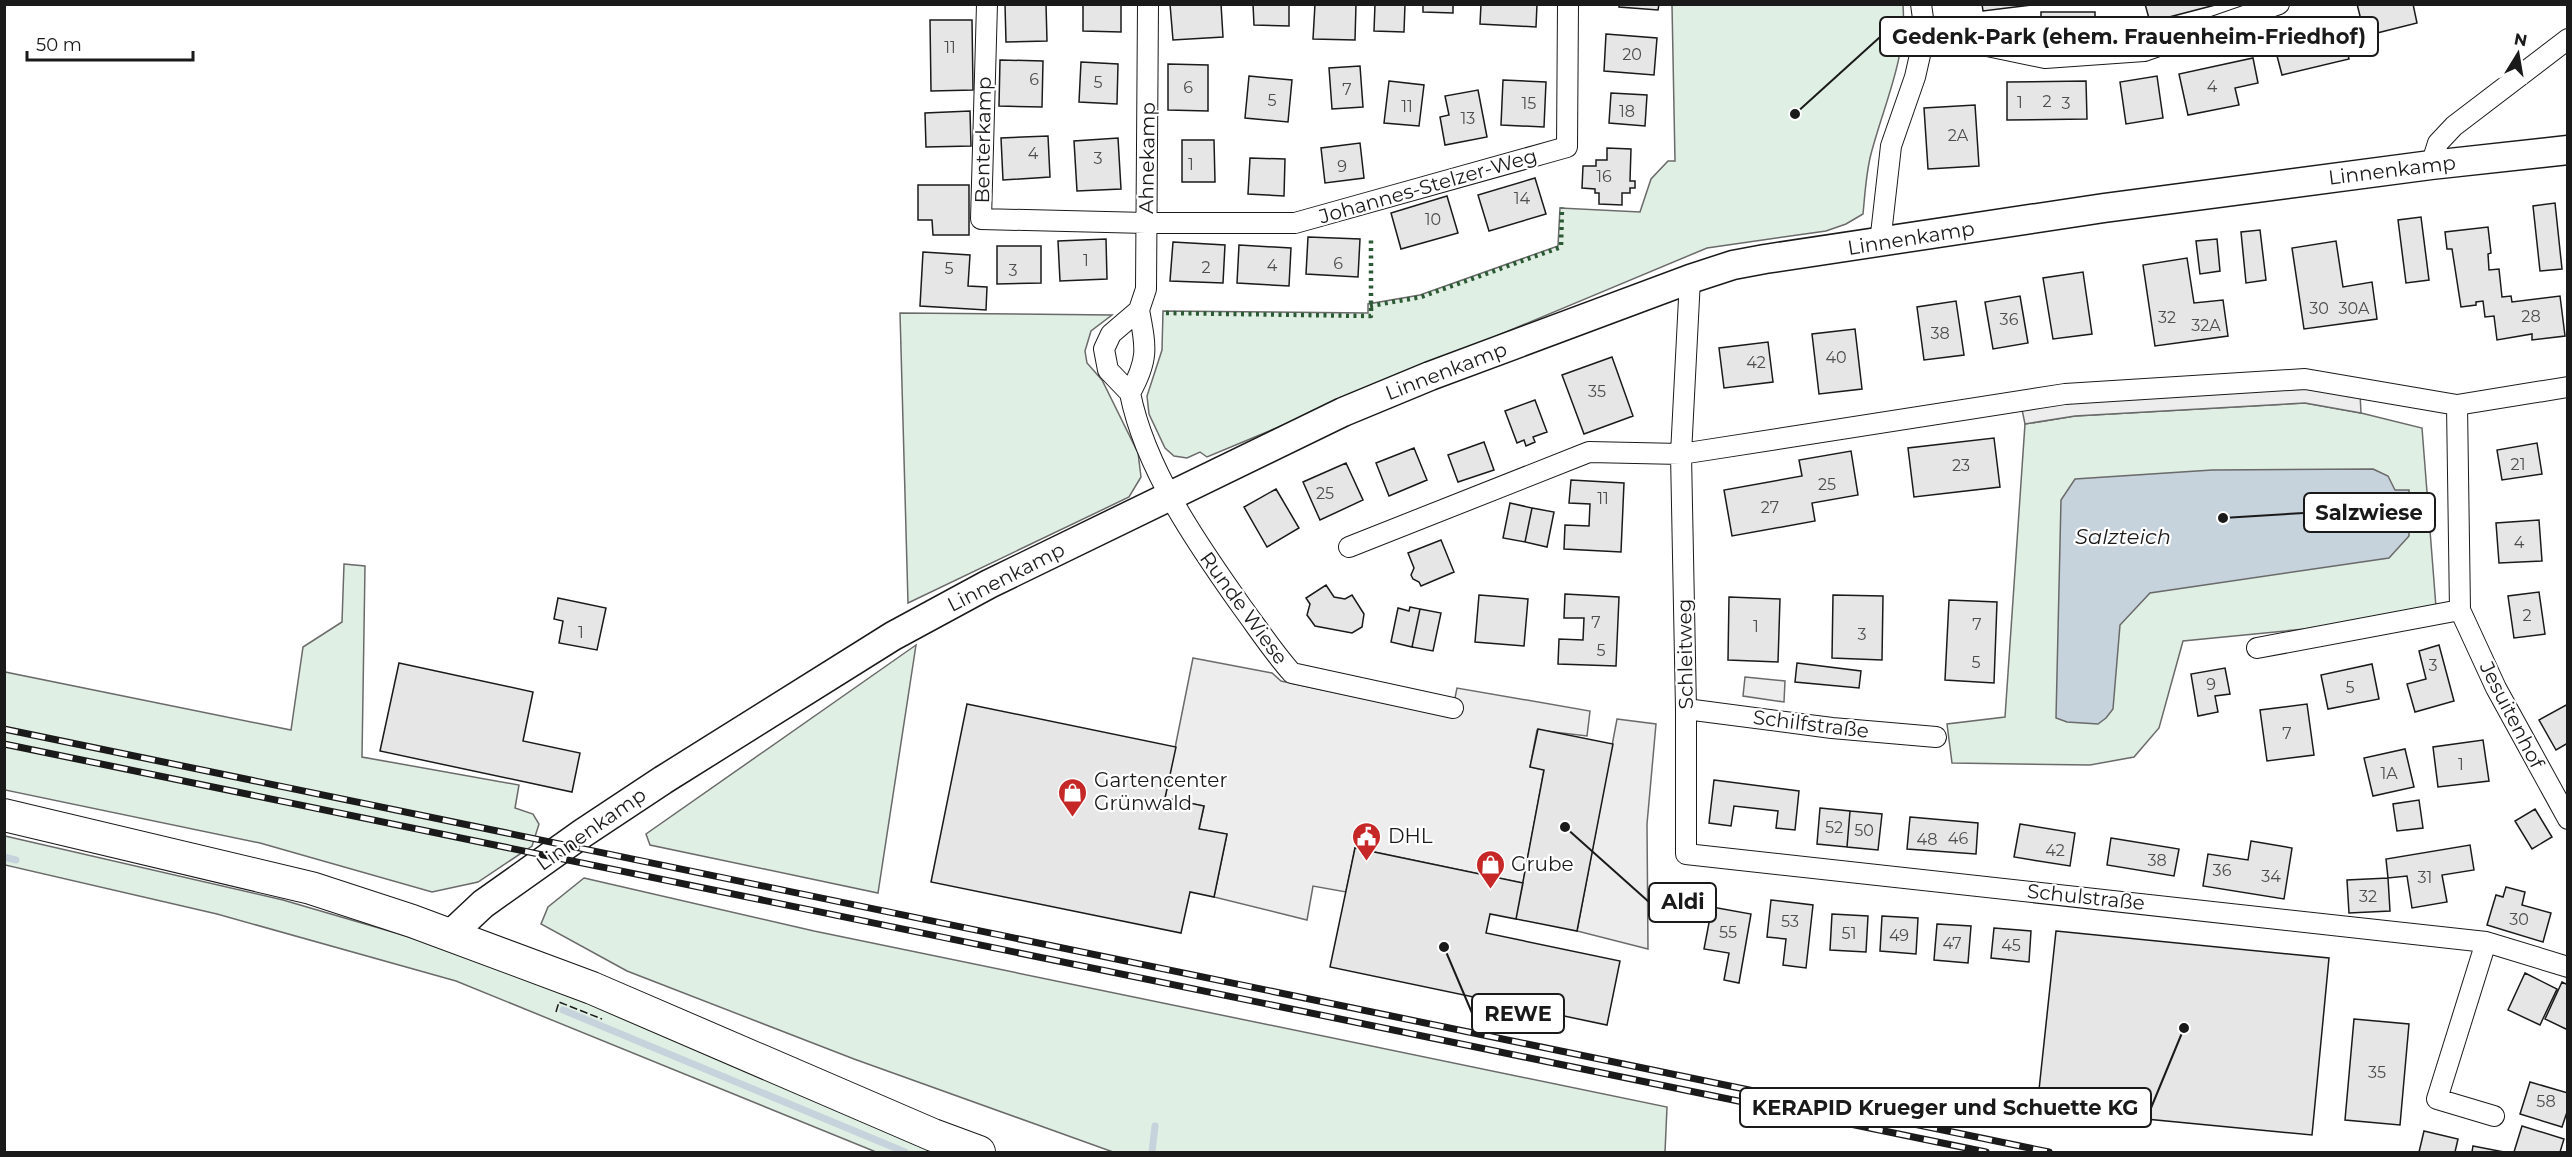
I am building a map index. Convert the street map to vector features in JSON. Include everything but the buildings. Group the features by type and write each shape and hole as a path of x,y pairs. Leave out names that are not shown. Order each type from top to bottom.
{"main road":[{"name":"Linnenkamp","path":"450,935 483,904 583,832 835,671 893,636 989,584 1343,412 1430,376 1690,279 1733,265 1765,259 2104,208 2431,165 2568,150"},
{"path":"4,815 311,888 450,935 592,988 922,1131 979,1152"}],"street":[{"name":"Benterkamp","path":"987,4 981,219 1146,223"},
{"name":"Ahnekamp","path":"1130,393 1143,369 1146,343 1139,310 1146,289 1148,4"},
{"name":"Johannes-Stelzer-Weg","path":"1146,223 1295,223 1567,147 1569,4"},
{"path":"1880,243 1891,146 1916,76 1925,33 1921,4"},
{"path":"1925,33 2045,58 2144,51 2280,4"},
{"path":"2431,165 2438,143 2454,126 2568,39"},
{"name":"Schleitweg","path":"1686,854 1686,709 1681,454 1690,279"},
{"path":"1130,393 1108,370 1104,349 1111,334 1139,310"},
{"path":"1349,547 1589,452 1681,454 2065,394 2215,384 2305,379 2457,405 2568,387"},
{"name":"Runde Wiese","path":"1130,393 1135,418 1170,495 1210,562 1292,673 1453,708"},
{"name":"Jesuitenhof","path":"2457,405 2460,610 2496,688 2568,819"},
{"path":"2257,648 2460,610"},
{"name":"Schilfstraße","path":"1686,709 1832,728 1936,737"},
{"name":"Schulstraße","path":"1686,854 2486,942 2568,967"},
{"path":"2486,942 2437,1099 2494,1116"}],"green space":[{"path":"1672,5 1903,5 1902,43 1869,161 1863,214 1846,224 1826,231 1707,248 1207,457 1200,452 1187,458 1174,456 1165,448 1149,414 1147,396 1162,350 1163,311 1368,313 1368,304 1420,295 1558,246 1560,208 1640,212 1651,179 1668,161 1675,161"},
{"path":"900,313 1112,315 1091,331 1085,351 1087,363 1102,380 1138,453 1141,477 1129,497 908,603"},
{"path":"2305,403 2361,413 2422,428 2436,607 2305,629 2183,641 2159,728 2134,757 2090,765 1952,763 1947,724 2005,717 2025,424 2075,416"},
{"path":"344,564 365,566 362,757 519,785 515,808 533,814 539,824 532,846 478,882 432,892 260,843 5,790 5,672 291,730 303,647 342,622"},
{"path":"916,645 878,893 650,845 646,834"},
{"path":"5,836 283,900 461,952 679,1035 952,1152 876,1152 456,981 217,914 5,865"},
{"path":"584,878 814,931 1667,1107 1665,1152 1113,1152 854,1059 627,971 541,924 548,907"}],"shaded area":[{"path":"2305,383 2360,393 2361,413 2305,403 2075,416 2025,424 2021,405"},
{"path":"1193,658 1272,673 1281,681 1451,717 1457,688 1590,711 1587,736 1537,730 1530,767 1544,770 1523,883 1355,848 1346,892 1313,886 1307,920 1214,897 1227,834 1199,829 1204,806 1165,798"},
{"path":"1745,677 1785,681 1784,702 1743,696"},
{"path":"1617,719 1656,724 1647,824 1648,949 1577,931"}],"water":[{"name":"Salzteich","path":"2373,469 2388,476 2395,490 2409,490 2409,536 2389,558 2150,593 2120,625 2113,709 2098,724 2067,722 2056,718 2061,500 2075,479 2212,470"}],"waterway":[{"path":"4,857 16,860"},
{"path":"563,1010 905,1152"},
{"path":"1152,1152 1155,1126"}],"railway":[{"path":"4,729 2049,1152"},
{"path":"4,744 1986,1152"}],"hedge":[{"path":"1370,306 1421,297 1561,247 1562,207"},
{"path":"1166,313 1371,316 1371,236"}],"fence":[{"path":"556,1012 559,1002 602,1019"}],"place":[{"name":"Gedenk-Park (ehem. Frauenheim-Friedhof)","path":"1795,114"},
{"name":"Salzwiese","path":"2223,518"},
{"name":"Gartencenter Grünwald","path":"1073,818"},
{"name":"Aldi","path":"1565,827"},
{"name":"DHL","path":"1367,862"},
{"name":"Grube","path":"1490,890"},
{"name":"REWE","path":"1444,947"},
{"name":"KERAPID Krueger und Schuette KG","path":"2184,1028"}]}
